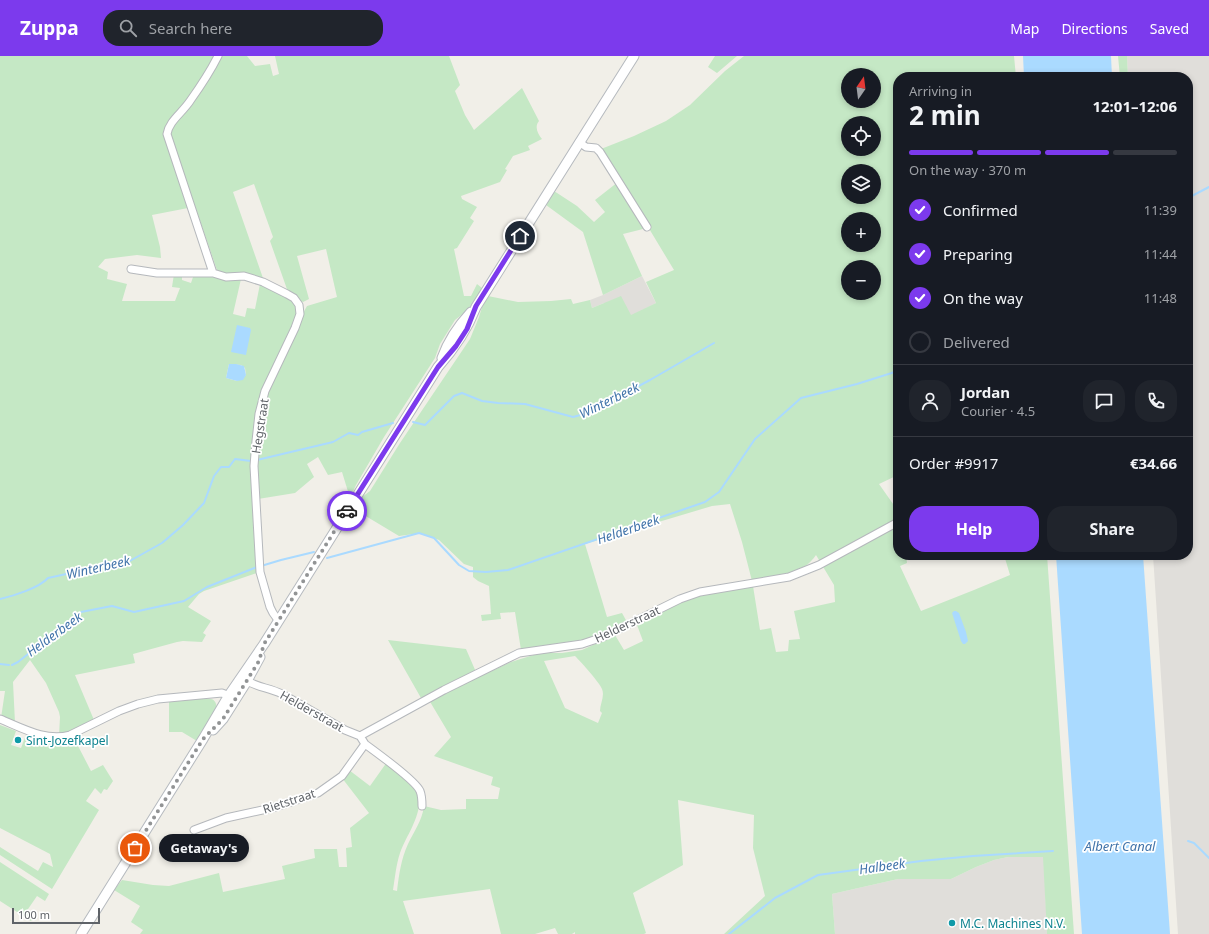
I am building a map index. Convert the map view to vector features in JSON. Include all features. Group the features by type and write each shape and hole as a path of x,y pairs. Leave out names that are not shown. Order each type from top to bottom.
{"main road":[{"path":"81,934 203,739 244,679 278,620 438,367 449,343 460,325 477,305 634,56"}],"street":[{"path":"213,273 167,134 170,124 180,114 218,56"},
{"path":"579,142 586,147 596,148 600,152 647,227"},
{"name":"Hegstraat","path":"131,269 157,273 213,273 226,277 244,276 263,282 287,294 294,298 299,305 300,310 295,328 265,391 259,414 254,466 260,572 272,613 278,620"},
{"name":"Helderstraat","path":"244,679 254,686 274,690 345,730 360,736 450,686 519,653 582,644 603,637 700,592 789,577 805,572 893,525"},
{"path":"0,719 43,736 54,738 62,737 119,711 158,699 222,693 232,697"},
{"path":"360,736 365,744 413,782 419,790 422,806"},
{"name":"Rietstraat","path":"194,830 226,818 276,807 318,793 342,776 365,744"}],"shaded area":[{"path":"1127,56 1209,56 1209,934 1178,934 1153,560 1193,560 1193,72 1128,72"},
{"path":"642,276 656,303 631,316 604,303 592,308 590,300"},
{"path":"1008,857 1044,857 1047,934 835,934 832,894 898,879 951,879 994,860"}],"green space":[{"path":"0,56 247,56 255,66 270,64 273,76 279,74 275,56 449,56 460,85 455,91 465,115 474,130 522,88 539,121 537,128 542,139 528,146 530,150 513,156 505,169 507,170 500,182 461,196 462,199 477,207 470,218 474,221 457,248 454,249 464,296 471,296 477,284 482,288 469,309 455,320 440,344 435,358 384,437 350,498 342,472 328,475 318,457 307,464 314,477 295,493 258,499 259,427 264,404 274,378 307,306 337,297 326,249 297,256 309,299 303,302 288,292 270,241 273,237 254,184 233,192 264,281 218,273 170,134 172,131 168,130 163,133 188,208 152,215 160,247 161,258 137,255 105,259 98,267 108,272 107,279 127,284 122,301 175,301 180,288 172,287 174,274 182,275 182,280 191,283 194,274 223,279 241,279 233,314 245,317 247,308 255,309 260,284 291,299 296,304 297,317 256,416 257,573 204,591 199,594 188,607 211,621 203,633 206,635 202,642 177,642 133,654 135,663 75,675 94,720 70,733 59,736 59,712 46,683 30,660 13,682 15,723 1,718 5,691 0,691","holes":["212,70 187,111 182,109","229,364 241,365 245,368 246,375 237,381 226,378"]},
{"path":"715,56 737,56 717,73 708,67"},
{"path":"744,56 1014,56 1016,72 893,72 893,477 879,484 893,504 893,560 907,560 907,563 900,566 921,611 1010,575 1006,560 1047,560 1074,934 1047,934 1043,857 1008,857 994,860 951,879 898,879 832,894 835,934 724,934 765,896 753,848 754,815 678,800 683,865 633,893 646,933 644,934 575,934 575,932 572,934 558,934 555,928 535,934 501,934 490,889 403,901 414,934 140,934 143,930 131,922 140,906 114,890 122,880 169,886 219,873 223,892 285,879 282,866 315,858 314,849 337,849 339,867 347,867 346,848 352,847 350,828 369,813 342,778 349,770 370,786 387,762 419,794 416,817 400,853 393,890 397,891 404,855 420,821 424,806 441,810 466,809 466,799 498,799 500,788 491,785 493,777 434,756 451,737 429,700 511,662 540,653 562,653 582,650 615,635 624,650 643,641 637,625 679,603 706,594 753,586 760,630 771,628 776,652 788,651 789,640 800,639 794,611 835,602 834,585 816,555 810,562 796,571 779,577 752,581 730,504 712,506 585,544 607,617 622,613 627,622 598,636 578,641 521,650 515,612 500,613 501,619 482,621 481,615 491,614 489,586 473,577 473,567 464,564 439,540 421,533 399,536 354,509 362,497 370,491 400,443 470,339 482,307 488,296 518,302 571,299 573,304 590,300 592,308 621,296 631,315 656,303 646,282 674,270 601,149 666,121 690,105 725,71","holes":["575,656 601,686 603,694 600,711 602,713 598,723 565,708 544,661"]},
{"path":"1118,56 1127,56 1128,72 1120,72"},
{"path":"618,182 644,227 643,229 623,234 642,276 603,295 583,232 546,205 554,191 577,206 594,222 605,212 595,200"},
{"path":"388,640 466,649 476,672 421,698"},
{"path":"206,697 207,699 214,700 217,708 197,741 182,732 169,732 169,700"},
{"path":"0,725 16,731 11,745 21,748 26,735 43,740 54,741 70,738 74,745 77,744 91,771 103,765 113,781 107,790 104,789 101,794 95,788 86,801 99,810 52,889 0,855 0,847 38,871 43,862 53,867 50,854 0,828"},
{"path":"0,862 49,894 45,901 37,896 26,912 33,917 31,921 0,901"}],"water":[{"path":"1023,56 1111,56 1112,72 1024,72"},
{"path":"237,325 250,328 251,330 246,355 231,352"},
{"path":"229,364 244,366 246,375 243,380 237,381 226,378"},
{"name":"Albert Canal","path":"1056,560 1143,560 1170,934 1082,934"},
{"path":"954,611 959,613 966,632 968,641 965,644 961,641 952,613"}],"waterway":[{"name":"Helderbeek","path":"1193,195 1209,187"},
{"name":"Winterbeek","path":"413,422 425,425 454,396 462,393 482,401 525,404 573,417 588,413 650,380 714,343"},
{"name":"Helderbeek","path":"327,558 419,533 434,538 459,565 469,571 486,572 508,570 705,502 719,492 755,439 801,398 857,384 893,373"},
{"name":"Winterbeek","path":"257,460 333,442 349,433 358,435 362,432 393,423"},
{"name":"Winterbeek","path":"0,599 19,594 39,585 48,578 128,562 162,543 183,525 204,503 214,476 221,467 229,467 235,459 251,461"},
{"name":"Helderbeek","path":"261,566 314,552"},
{"name":"Helderbeek","path":"12,665 18,662 81,612 112,606 134,612 184,601 207,587 257,567"},
{"name":"Helderbeek","path":"0,664 9,665"},
{"name":"Halbeek","path":"1188,841 1194,843 1209,858"},
{"name":"Halbeek","path":"729,934 775,898 818,875 921,861 1053,851"}],"way so far":[{"path":"135,848 203,739 223,719 247,681 259,661 264,644 278,620 347,511"}],"place":[{"name":"Sint-Jozefkapel","path":"18,740"},
{"name":"Getaway's","path":"135,848"},
{"name":"M.C. Machines N.V.","path":"952,923"}],"route":[{"path":"347,511 438,367 456,346 467,329 476,306 520,236"}]}
